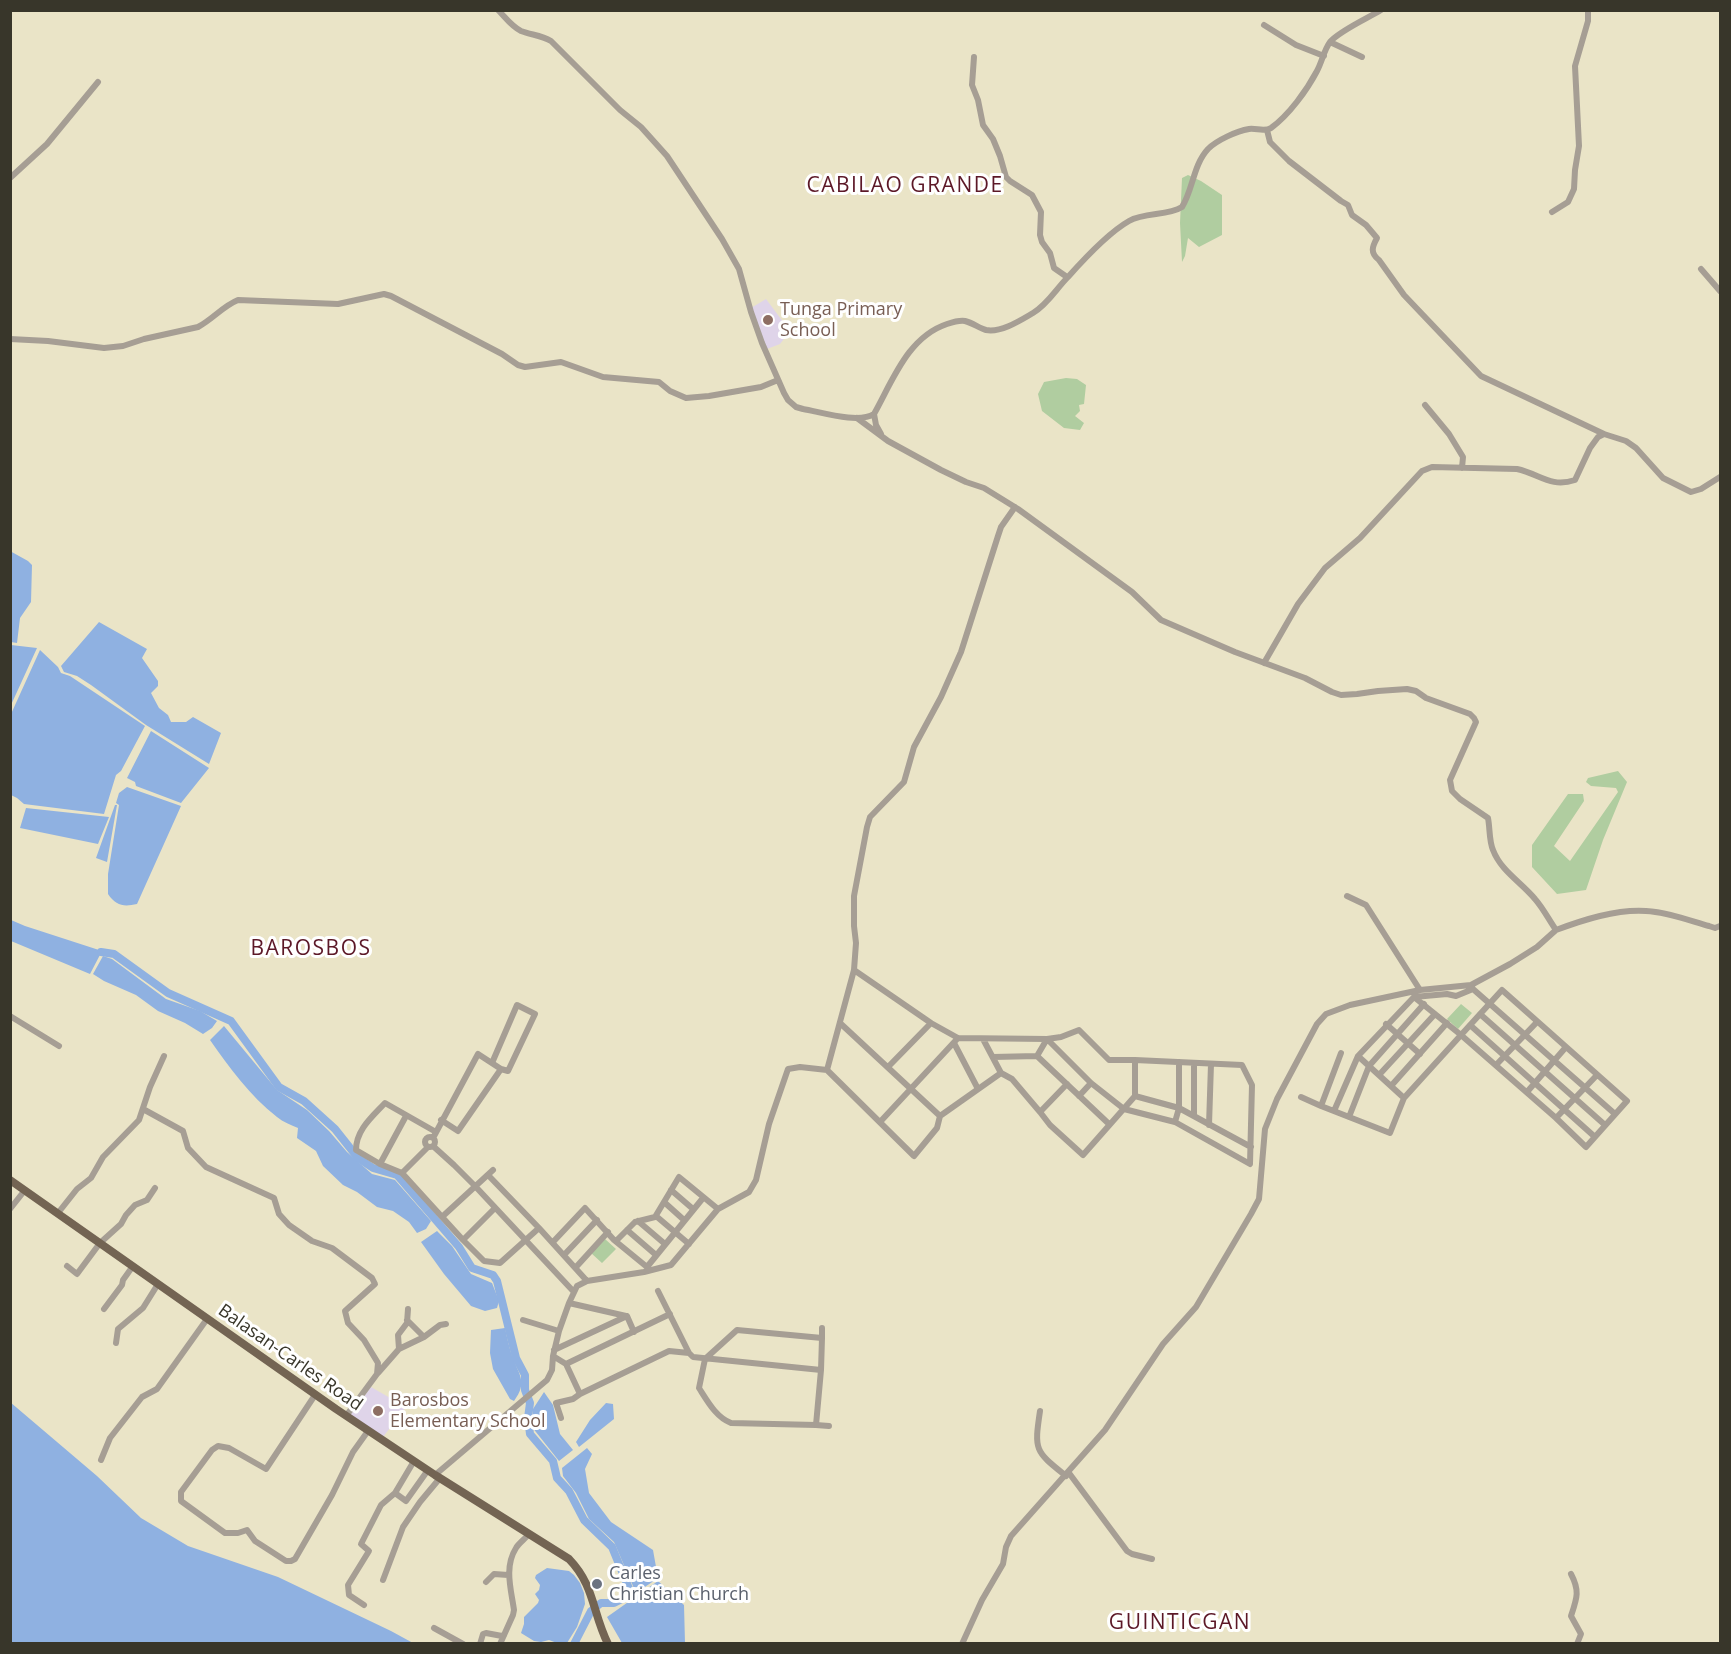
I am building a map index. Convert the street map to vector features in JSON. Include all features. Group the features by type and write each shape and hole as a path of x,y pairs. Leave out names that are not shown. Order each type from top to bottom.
{"main road":[{"name":"Balasan-Carles Road","path":"10,1180 368,1431 569,1559 587,1583 608,1644"}],"street":[{"path":"498,10 521,31 536,34 550,41 653,139 667,156 739,269 751,312 788,400 796,407 803,409 857,418 874,414 896,372 922,338 940,326 959,321 967,321 990,331 1007,326 1046,304 1067,277 1099,245 1129,221 1155,213 1174,211 1182,207 1202,158 1208,150 1246,130 1268,130 1294,105 1313,79 1330,42 1381,10"},
{"path":"1552,212 1568,202 1574,189 1579,146 1575,66 1588,21 1588,10"},
{"path":"1264,25 1296,45 1324,56"},
{"path":"1330,42 1362,57"},
{"path":"974,57 972,85 978,100 983,125 993,139 1006,177 1010,182 1032,195 1041,212 1042,242 1050,253 1054,268 1067,277"},
{"path":"10,177 54,136 98,82"},
{"path":"1268,130 1270,142 1289,161 1348,205 1352,215 1366,225 1377,238 1372,247 1375,257 1404,295 1481,376 1604,434 1626,441 1641,452 1663,478 1691,492 1701,489 1720,477"},
{"path":"1701,269 1720,291"},
{"path":"10,339 104,348 123,346 198,327 230,303 238,300 338,304 384,294 502,354 519,366 561,362 603,377 659,382 670,391 686,398 761,387 778,380"},
{"path":"1425,405 1449,434 1463,457 1462,468"},
{"path":"874,414 878,430 888,441"},
{"path":"857,418 888,441 941,470 984,488 1015,507 1132,592 1161,620 1193,635 1305,678 1332,692 1357,694 1407,689 1470,714 1476,722 1450,780 1452,791 1488,818 1491,847 1498,861 1509,875 1538,902 1556,930"},
{"path":"1264,663 1299,604 1325,568 1360,538 1422,471 1432,467 1517,470 1554,483 1566,483 1575,480 1590,448 1598,437 1604,434"},
{"path":"827,1070 854,970 856,943 854,896 870,817 904,782 914,747 941,697 961,652 1001,527 1015,507"},
{"path":"1347,896 1366,905 1420,990"},
{"path":"1334,1111 1358,1056 1414,997 1447,994 1456,996 1528,952 1556,930 1576,923 1631,911 1647,911 1720,927"},
{"path":"854,970 956,1041 978,1089"},
{"path":"962,1644 982,1600 1004,1564 1006,1547 1011,1536 1105,1430 1163,1344 1196,1307 1259,1199 1265,1129 1278,1099 1321,1019 1350,1005 1420,990 1472,987 1615,1114"},
{"path":"1301,1097 1390,1133 1404,1098 1461,1035 1470,1025 1480,1014 1489,1004 1502,990 1627,1101 1586,1147 1527,1092 1496,1065 1461,1035 1447,1023 1414,997"},
{"path":"1349,1117 1369,1066 1424,1004"},
{"path":"402,1173 435,1141 433,1138 441,1120 478,1054 501,1069 508,1071 535,1014 518,1005 492,1063"},
{"path":"1379,1075 1435,1014"},
{"path":"1480,1014 1605,1125"},
{"path":"10,1016 59,1046"},
{"path":"1496,1065 1538,1022"},
{"path":"840,1023 940,1116"},
{"path":"888,1067 931,1023"},
{"path":"1391,1086 1447,1023"},
{"path":"1386,1024 1420,1054"},
{"path":"1470,1025 1595,1137"},
{"path":"880,1122 956,1041 1047,1039 1061,1037 1079,1030 1109,1060 1242,1065 1252,1085 1250,1164"},
{"path":"983,1039 1001,1073 1012,1079 1050,1125 1083,1155 1135,1096 1134,1060"},
{"path":"1047,1039 1091,1083 1124,1108 1175,1122 1261,1169"},
{"path":"1037,1056 1047,1039"},
{"path":"1527,1092 1566,1047"},
{"path":"1321,1106 1341,1053"},
{"path":"58,1213 77,1189 91,1178 103,1157 139,1120 164,1056"},
{"path":"993,1057 1037,1056 1109,1124"},
{"path":"1358,1056 1404,1098"},
{"path":"1175,1122 1179,1108 1179,1062"},
{"path":"1194,1063 1194,1116"},
{"path":"1209,1125 1211,1064"},
{"path":"395,1493 406,1501 434,1474 548,1380 552,1371 559,1331 577,1286 587,1281 644,1272 671,1265 718,1209 749,1192 756,1180 769,1124 788,1069 800,1067 827,1070 914,1155 937,1128 940,1116 1001,1073"},
{"path":"441,1120 458,1131 501,1069"},
{"path":"1556,1118 1597,1075"},
{"path":"1079,1096 1091,1083"},
{"path":"1040,1112 1067,1084"},
{"path":"1135,1096 1179,1108 1251,1147"},
{"path":"436,1132 385,1103 360,1131 356,1141 356,1150 402,1173 484,1261 500,1263 539,1228"},
{"path":"143,1109 183,1131 188,1148 206,1167 274,1198 279,1214 289,1225 312,1241 332,1248 372,1278 375,1284 345,1311 348,1323 364,1340 378,1363 377,1374"},
{"path":"380,1164 406,1116"},
{"path":"430,1147 475,1186 574,1292"},
{"path":"443,1216 491,1172 587,1281"},
{"path":"616,1241 638,1221 656,1216 679,1177 718,1209"},
{"path":"67,1266 77,1274 100,1243 121,1224 135,1205 147,1200 155,1188"},
{"path":"10,1209 25,1190"},
{"path":"671,1190 693,1209"},
{"path":"552,1242 585,1208 616,1241 647,1267 703,1198"},
{"path":"664,1202 684,1220"},
{"path":"463,1239 495,1208"},
{"path":"656,1216 689,1244"},
{"path":"564,1255 597,1220"},
{"path":"638,1221 665,1244"},
{"path":"627,1230 656,1255"},
{"path":"577,1266 608,1232"},
{"path":"104,1309 133,1266"},
{"path":"116,1343 118,1329 143,1308 158,1284"},
{"path":"658,1291 693,1358 821,1370"},
{"path":"569,1303 627,1316"},
{"path":"399,1349 398,1335 407,1323 408,1309"},
{"path":"566,1364 670,1314"},
{"path":"627,1316 634,1332"},
{"path":"554,1353 627,1316"},
{"path":"101,1460 110,1438 142,1398 157,1389 207,1318"},
{"path":"407,1320 424,1337"},
{"path":"524,1320 559,1331"},
{"path":"346,1416 399,1349 424,1337 440,1325 446,1324"},
{"path":"816,1425 822,1328"},
{"path":"822,1338 736,1330 705,1359 699,1388 722,1419 731,1423 829,1426"},
{"path":"561,1418 556,1403 573,1399 669,1351 689,1353"},
{"path":"554,1353 566,1364 580,1394"},
{"path":"315,1395 266,1469 229,1448 218,1446 212,1450 181,1492 181,1501 225,1533 247,1530 255,1541 286,1561 291,1561 295,1559 332,1495 353,1452 368,1431"},
{"path":"1040,1411 1037,1445 1039,1451 1067,1474 1126,1551 1152,1559"},
{"path":"364,1605 349,1595 348,1586 369,1551 361,1544 381,1505 395,1493 414,1461"},
{"path":"383,1580 403,1527 420,1502 434,1474"},
{"path":"500,1644 513,1610 508,1575 516,1548 529,1534"},
{"path":"486,1582 494,1574 508,1575"},
{"path":"1571,1574 1577,1586 1578,1595 1571,1616 1581,1634 1577,1644"},
{"path":"434,1628 463,1644"},
{"path":"480,1644 483,1634 504,1635"}],"shaded area":[{"name":"Tunga Primary School","path":"766,299 790,331 780,344 767,349 751,308"},
{"name":"Barosbos Elementary School","path":"371,1387 406,1407 383,1437 350,1415"}],"green space":[{"path":"1188,175 1222,195 1222,235 1199,247 1188,238 1182,262 1180,223 1182,178"},
{"path":"1066,378 1077,379 1086,385 1084,404 1079,405 1080,411 1075,416 1084,423 1080,430 1064,428 1042,411 1038,394 1044,382"},
{"path":"1618,771 1627,782 1603,840 1586,890 1557,894 1532,867 1532,845 1568,794 1583,794 1584,801 1554,846 1570,861 1618,792 1616,788 1591,786 1586,782 1588,778"},
{"path":"1461,1004 1472,1013 1458,1029 1447,1019"},
{"path":"605,1239 616,1249 602,1263 591,1253"}],"water":[{"path":"10,551 32,565 31,602 20,618 17,643 11,642"},
{"path":"99,622 147,649 142,658 158,681 158,686 151,693 159,708 168,715 171,722 186,722 193,717 221,733 209,764 146,725 77,676 64,672 61,666"},
{"path":"10,645 37,648 11,705"},
{"path":"40,650 58,667 61,673 70,676 145,726 121,771 116,775 104,814 24,804 11,795 11,714"},
{"path":"151,731 209,768 181,803 136,786 135,782 127,778"},
{"path":"127,787 181,806 137,904 121,905 108,894 108,874 119,805 116,803 119,793"},
{"path":"115,805 117,805 107,862 96,858"},
{"path":"26,808 109,817 98,844 20,828"},
{"path":"11,920 102,951 90,974 11,941"},
{"path":"103,956 112,959 166,999 200,1011 217,1021 203,1034 158,1011 136,995 104,981 93,974"},
{"path":"224,1026 277,1090 307,1110 347,1152 372,1174 395,1180 431,1221 426,1229 417,1233 409,1222 393,1211 377,1207 343,1185 323,1166 316,1151 297,1138 298,1128 279,1119 249,1091 210,1040"},
{"path":"437,1231 452,1246 471,1274 492,1283 499,1301 497,1308 485,1311 471,1306 444,1274 421,1242"},
{"path":"505,1328 511,1353 521,1378 521,1389 514,1401 510,1399 493,1369 490,1353 491,1330"},
{"path":"544,1392 553,1405 560,1434 573,1450 559,1461 532,1427 533,1409"},
{"path":"10,1402 97,1476 141,1518 188,1546 278,1577 413,1643 11,1643"},
{"path":"606,1403 613,1404 614,1419 579,1447 576,1442 590,1420"},
{"path":"587,1448 592,1454 585,1469 589,1493 611,1522 653,1550 658,1578 636,1593 614,1542 589,1519 576,1493 563,1476 562,1468"},
{"path":"547,1568 569,1571 580,1583 584,1593 585,1604 577,1627 567,1643 549,1640 534,1641 521,1633 524,1617 539,1600 535,1594 540,1585 535,1578 536,1575"},
{"path":"658,1581 684,1605 685,1643 622,1643 607,1617"}],"waterway":[{"path":"101,952 114,954 168,993 231,1021 279,1087 304,1101 335,1129 358,1158 373,1168 397,1175 459,1247 472,1268 493,1275 497,1281 516,1358 525,1375 525,1390 530,1403 528,1418 530,1434 553,1461 557,1478 569,1491 584,1520 612,1547 630,1591 626,1597 614,1603 601,1603 591,1611 574,1644"}],"place":[{"name":"Tunga Primary School","path":"768,320"},
{"name":"Barosbos Elementary School","path":"378,1411"},
{"name":"Carles Christian Church","path":"597,1584"}],"district":[{"name":"CABILAO GRANDE","path":"905,186"},
{"name":"BAROSBOS","path":"311,949"},
{"name":"GUINTICGAN","path":"1180,1623"}]}
